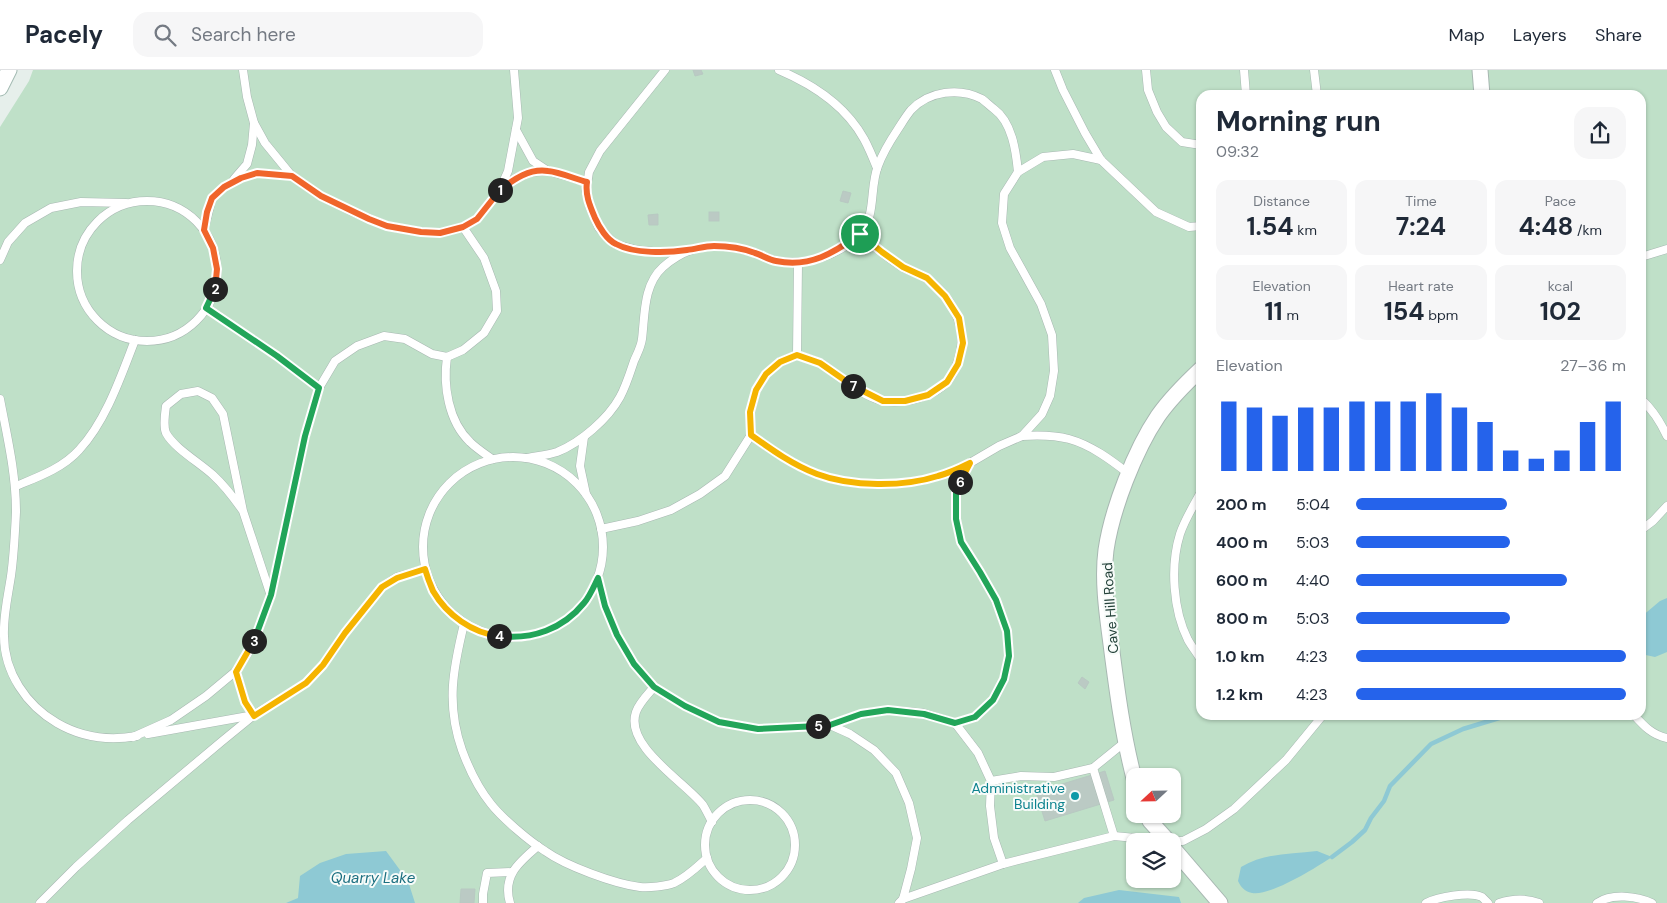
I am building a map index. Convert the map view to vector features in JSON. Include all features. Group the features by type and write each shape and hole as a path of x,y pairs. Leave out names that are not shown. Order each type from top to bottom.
{"street":[{"path":"0,88 10,70"},
{"path":"1480,70 1482,90"},
{"name":"Cave Hill Road","path":"1132,768 1125,742 1108,620 1106,550 1118,502 1144,438 1176,393 1196,373"},
{"path":"1153,823 1161,833"},
{"path":"1181,858 1220,903"}],"lane":[{"path":"243,70 247,97 254,123 265,143 292,176 321,196 387,226 440,233 463,227 477,219 500,190 516,178 532,172 548,170"},
{"path":"500,190 508,171 518,118 514,70"},
{"path":"665,70 600,150 589,172 586,191 590,207 600,228 615,244 637,250 659,252 712,246 732,248 753,252 776,261 798,263 820,259 860,234 870,216 877,168 886,147 912,110 928,96 965,93 982,100 1000,113 1010,133 1016,153 1018,172"},
{"path":"779,70 812,85 843,112 863,138 877,168"},
{"path":"1056,70 1063,90 1101,160 1156,212 1189,227 1196,226"},
{"path":"1146,70 1148,90 1157,112 1166,127 1182,142 1196,144"},
{"path":"1244,70 1246,90"},
{"path":"1314,70 1316,90"},
{"path":"204,230 212,198 239,175 247,164 252,145 254,123"},
{"path":"516,130 533,161 548,170 587,182"},
{"path":"1022,436 1042,414 1050,396 1054,370 1052,335 1041,304 1010,248 1002,223 1004,194 1018,172 1043,157 1073,154 1101,160"},
{"path":"224,187 241,178 257,173 292,176"},
{"path":"0,260 8,242 25,223 51,208 81,202 130,203 151,201 171,205 189,215 204,230 213,248 217,269 215,289 206,308 193,324 176,335 156,341 135,340 113,332 94,317 82,297 77,273 80,250 91,228 108,212 130,203"},
{"path":"132,737 171,720 206,696 236,672 253,645 271,595 305,436 319,388 335,361 358,346 384,336 406,338 432,354 447,357 462,350 484,334 497,312 496,291 484,258 463,227"},
{"path":"601,529 638,521 671,510 700,494 725,476 751,435 750,412 756,390 766,374 780,362 797,355 820,363 858,390 883,401 905,401 928,395 947,382 958,364 963,343 959,318 945,296 927,278 903,267 860,234"},
{"path":"1646,255 1667,249"},
{"path":"527,458 556,452 584,437 607,414 619,398 642,342 647,295 656,273 671,260 688,250"},
{"path":"797,355 798,263"},
{"path":"206,308 277,356 319,388"},
{"path":"16,486 55,469 79,451 95,429 109,402 135,340"},
{"path":"447,357 444,375 450,407 456,422 469,442 492,459"},
{"path":"243,511 227,488 180,449 166,432 166,406 181,394 198,391 212,398 223,414 243,511 271,595"},
{"path":"0,399 16,486 12,567 4,615 4,638 7,659 15,681 28,701 46,717 70,731 99,738 132,737 254,716"},
{"path":"1646,404 1663,427 1667,436"},
{"path":"751,435 793,463 818,475 846,481 876,484 910,482 938,476 970,463 999,446 1022,436 1043,435 1069,439 1089,447 1110,459 1129,474"},
{"path":"584,437 580,466 586,495"},
{"path":"509,457 527,458 550,465 570,478 586,495 596,511 601,529 603,554 598,578 585,602 566,621 542,633 515,638 489,635 464,624 446,609 433,590 425,569 422,540 429,512 444,488 465,470 492,459 509,457"},
{"path":"598,578 605,606 617,635 634,664 654,687 685,706 719,722 758,729 830,725 861,714 888,710 924,714 955,723 975,717 993,700 1004,679 1009,656 1007,631 996,600 961,542 956,519 956,491 970,463"},
{"path":"1196,502 1180,533 1174,582 1179,613 1188,640 1196,652"},
{"path":"1646,526 1667,506"},
{"path":"40,903 128,820 254,716 306,683 323,665 345,633 382,587 397,578 425,569"},
{"path":"464,624 455,658 451,691 455,722 462,749 474,778 492,805 523,834 546,852 610,880 642,887 673,883 690,874 707,858"},
{"path":"236,672 245,702 254,716"},
{"path":"654,687 636,712 635,724 640,739 660,765 704,806 712,822"},
{"path":"1181,841 1206,829 1234,808 1286,760 1319,720"},
{"path":"1639,720 1658,736 1667,738"},
{"path":"955,723 978,753 991,782 990,806 994,838 1003,864"},
{"path":"830,725 850,734 874,750 896,773 909,803 917,838 911,869 901,901"},
{"path":"991,782 1021,776 1054,777 1093,768 1125,742"},
{"path":"1093,768 1114,836"},
{"path":"750,800 765,802 778,810 788,821 794,835 795,850 791,865 782,878 769,886 754,890 739,888 725,882 714,872 707,858 705,846 707,833 712,822 722,810 735,803 750,800"},
{"path":"901,901 1003,864 1114,836 1126,837"},
{"path":"510,903 508,896 512,872 538,846"},
{"path":"483,903 487,873 512,872"},
{"path":"1426,903 1436,898 1458,895 1481,897 1488,903"},
{"path":"1598,903 1602,900 1626,896 1652,903"},
{"path":"1499,903 1511,900 1539,903"}],"green space":[{"path":"33,70 1667,70 1667,903 0,903 0,127 29,81"}],"water":[{"path":"1667,598 1667,652 1655,657 1646,655 1646,613 1660,601"},
{"name":"Quarry Lake","path":"386,851 408,881 415,903 286,903 298,898 300,876 320,863 346,854"},
{"path":"1317,851 1332,857 1281,886 1260,893 1252,893 1243,889 1238,881 1241,867 1250,862 1278,855"},
{"path":"1119,890 1179,897 1181,903 1078,903 1084,898"}],"building":[{"path":"693,70 701,70 703,74 695,76"},
{"path":"843,191 851,193 848,203 840,201"},
{"path":"709,212 719,212 719,221 709,221"},
{"path":"658,214 658,225 649,225 648,215"},
{"path":"1082,677 1089,682 1085,689 1078,683"},
{"name":"Administrative Building","path":"1105,771 1114,800 1045,821 1036,792"},
{"path":"461,889 475,889 474,903 460,903"}],"waterway":[{"path":"1332,857 1365,830 1371,818 1384,801 1390,786 1431,744 1463,729 1493,720"}],"place":[{"name":"Administrative Building","path":"1075,796"}],"route":[{"path":"548,170 587,182 586,191 590,207 600,228 615,244 637,250 659,252 712,246 753,252 776,261 798,263 820,259 860,234 903,267 927,278 945,296 959,318 963,343 958,364 947,382 928,395 905,401 883,401 858,390 820,363 797,355 780,362 766,374 756,390 750,412 751,435 793,463 818,475 846,481 876,484 910,482 938,476 970,463 956,491 956,519 961,542 996,600 1007,631 1009,656 1004,679 993,700 975,717 955,723 924,714 888,710 861,714 830,725 797,728 758,729 719,722 685,706 654,687 634,664 617,635 605,606 598,578 585,602 566,621 542,633 515,638 489,635 464,624 446,609 433,590 425,569 397,578 382,587 345,633 323,665 306,683 254,716 245,702 236,672 253,645 271,595 305,436 319,388 277,356 206,308 215,289 217,269 213,248 204,230 212,198 224,187 241,178 257,173 292,176 321,196 387,226 440,233 463,227 477,219 500,190 516,178 532,172 548,170"}]}
